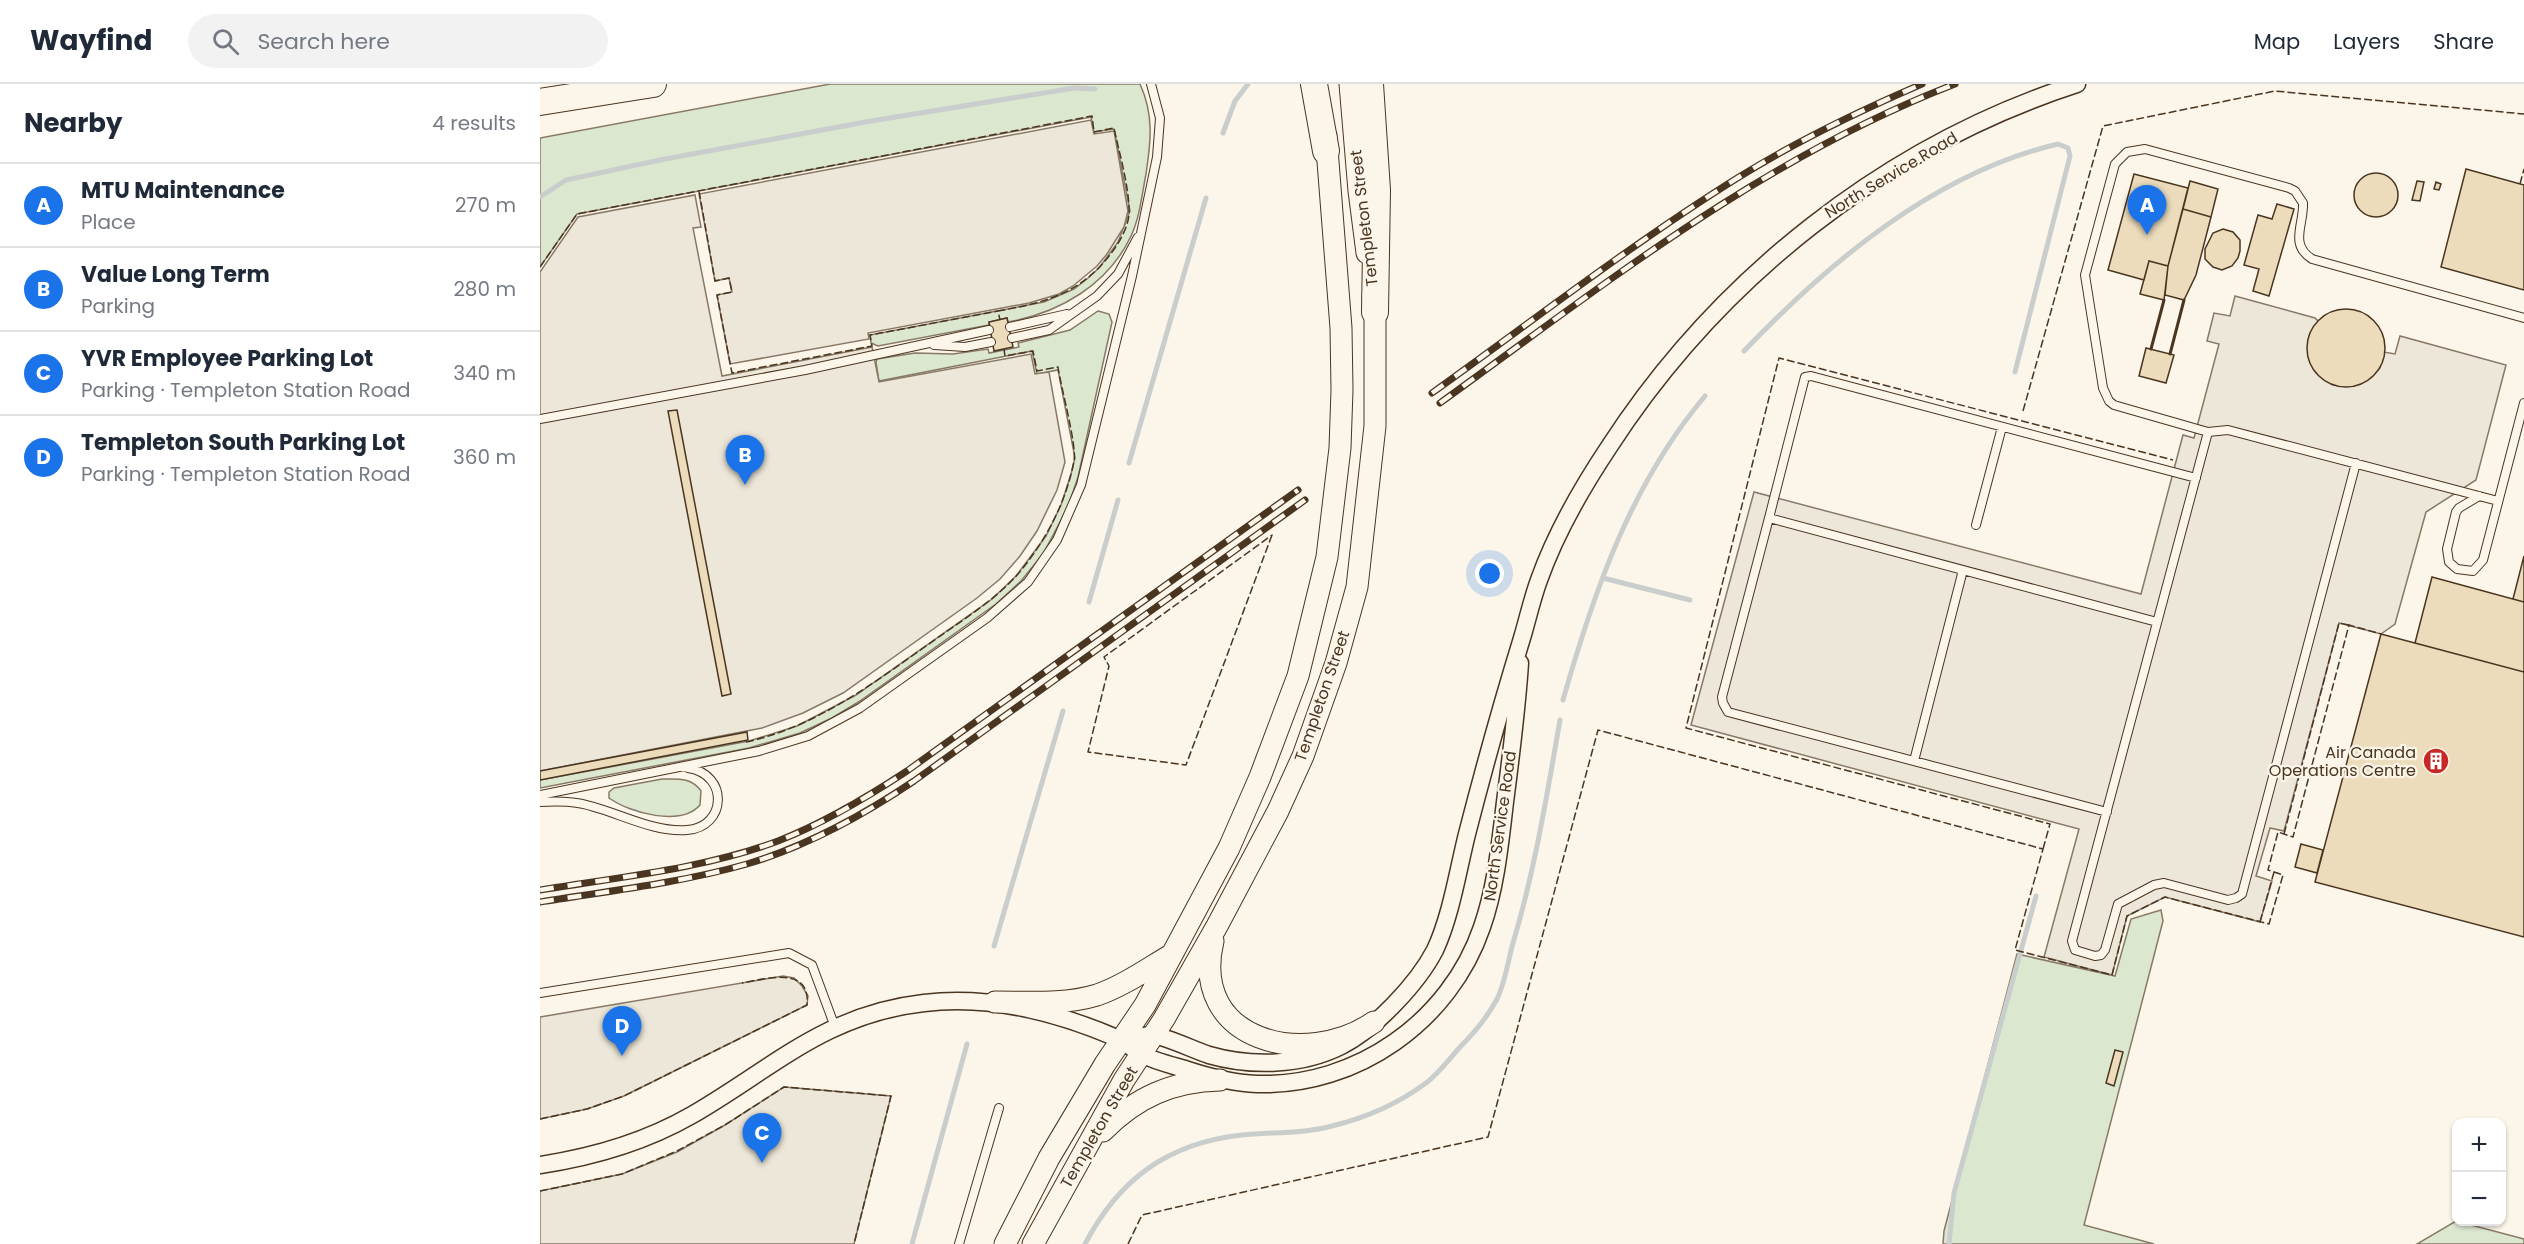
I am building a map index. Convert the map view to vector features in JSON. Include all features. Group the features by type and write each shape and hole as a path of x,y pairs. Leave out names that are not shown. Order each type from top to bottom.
{"main road":[{"path":"540,102 653,84"},
{"path":"1314,84 1326,151"},
{"path":"1370,84 1377,190 1375,312"}],"street":[{"name":"Templeton Street","path":"1005,1244 1048,1158 1105,1064 1145,1005 1229,848 1280,729 1298,675 1327,556 1340,448 1342,390 1336,251 1326,151 1326,84"},
{"name":"Templeton Street","path":"1034,1244 1071,1175 1217,926 1278,811 1303,756 1336,663 1357,587 1375,426 1375,312 1359,191 1350,84"},
{"name":"North Service Road","path":"1122,1040 1154,1035 1211,1056 1264,1063 1327,1052 1354,1039 1374,1022 1412,983 1435,949 1442,931 1500,703 1539,579 1562,525 1580,492 1645,394 1724,303 1800,235 1875,181 1987,120 2077,84"},
{"name":"North Service Road","path":"1122,1040 1142,1054 1220,1080 1257,1084 1292,1082 1327,1075 1361,1063 1412,1030 1453,986 1482,927 1494,879 1518,696 1522,635"},
{"path":"1217,926 1209,965 1211,986 1225,1013 1250,1035 1288,1043 1321,1042 1352,1036 1374,1022"},
{"path":"540,1165 593,1155 662,1131 723,1096 786,1053 835,1027 874,1014 921,1003 969,1000 1055,1003 1081,999 1113,988 1171,955"},
{"path":"995,1002 1029,1008 1122,1040"},
{"path":"1071,1175 1096,1139 1115,1119 1146,1096 1186,1082 1220,1080"}],"lane":[{"path":"540,795 790,743 860,708 987,618 1028,582 1057,540 1081,484 1143,229 1160,135 1158,105 1151,84"},
{"path":"2498,501 2228,430 2208,432 2114,405 2109,401 2103,388 2085,275 2113,168 2127,152 2150,150 2295,191 2303,203 2298,240 2304,252 2312,259 2524,318"},
{"path":"1012,338 1049,330 1097,296 1118,274 1143,229"},
{"path":"1010,327 1079,310"},
{"path":"540,419 805,370 989,330"},
{"path":"924,344 965,346 991,342"},
{"path":"2107,812 1733,714 1725,708 1722,697 1805,377 1811,376 2196,478"},
{"path":"2479,496 2456,512 2446,549 2449,562 2462,571 2473,571 2483,560 2524,403"},
{"path":"1976,525 2002,427"},
{"path":"2208,432 2072,941 2075,950 2095,956 2101,955 2105,950 2118,904 2159,884 2228,900 2242,894 2356,463"},
{"path":"1769,518 2157,622"},
{"path":"1914,761 1963,570"},
{"path":"540,802 581,803 667,829 695,829 714,814 717,808 718,792 716,785 706,775 696,769 681,767"},
{"path":"540,993 789,953 812,965 835,1027"},
{"path":"959,1244 999,1108"}],"green space":[{"path":"830,84 1140,84 1148,106 1150,139 1137,221 1131,236 1109,269 1095,282 1080,294 1046,312 1008,322 1007,318 989,322 989,325 878,346 871,343 870,335 1044,302 1074,289 1099,268 1118,242 1130,211 1114,129 1094,132 1091,117 577,214 540,267 540,138"},
{"path":"1098,311 1109,314 1112,322 1078,477 1068,507 1043,554 1021,581 996,604 860,701 832,718 800,733 749,748 540,788 540,780 749,741 797,726 856,695 992,599 1016,576 1046,536 1061,505 1071,474 1075,458 1058,370 1037,374 1032,351 879,381 877,359 915,353 953,354 988,349 989,353 1019,347 1018,343 1070,330"},
{"path":"662,779 684,780 693,783 701,791 700,805 691,812 681,815 655,815 629,809 609,798 609,792 614,788"},
{"path":"2161,910 2163,921 2084,1225 2154,1244 1943,1244 1944,1231 2017,954 2115,976 2131,919"},
{"path":"2452,1223 2452,1226 2475,1226 2524,1239 2524,1244 2417,1244"}],"shaded area":[{"path":"1091,120 1094,134 1114,131 1128,211 1124,227 1107,254 1097,266 1073,286 1059,294 1029,303 868,333 869,339 730,364 717,295 732,292 729,278 715,281 699,194"},
{"path":"695,195 701,227 693,228 722,376 872,347 879,382 1031,354 1035,374 1049,372 1065,462 1057,490 1037,531 1000,579 977,598 843,693 803,713 762,728 540,771 540,272 578,217"},
{"path":"2235,296 2315,318 2318,321 2308,340 2308,357 2316,373 2333,385 2354,386 2371,378 2380,368 2384,352 2395,354 2400,336 2506,365 2476,480 2426,512 2395,624 2381,634 2339,623 2284,831 2270,828 2256,876 2272,881 2260,922 2165,897 2127,916 2112,975 2044,957 2079,829 1691,725 1754,492 2141,594 2183,435 2194,438 2219,344 2207,341 2214,313 2230,316"},
{"path":"783,976 794,978 802,986 808,996 807,1005 624,1096 587,1109 540,1119 540,1017"},
{"path":"784,1087 891,1096 854,1244 540,1244 540,1191 622,1174 677,1152 725,1125"}],"building":[{"path":"2466,169 2524,185 2524,290 2441,267"},
{"path":"2376,173 2392,179 2398,195 2392,211 2376,217 2360,211 2354,195 2360,179"},
{"path":"2134,174 2188,188 2168,266 2149,261 2144,280 2108,270"},
{"path":"2190,181 2218,189 2211,217 2183,209"},
{"path":"2417,181 2424,182 2420,201 2412,200"},
{"path":"2436,182 2441,184 2439,190 2434,189"},
{"path":"2277,204 2294,209 2269,296 2253,291 2259,269 2244,265 2258,215 2272,219"},
{"path":"2183,209 2211,217 2196,275 2184,300 2165,295 2168,266"},
{"path":"2223,229 2233,232 2240,240 2240,251 2232,266 2222,270 2213,267 2205,259 2205,249 2213,233"},
{"path":"2149,261 2168,266 2164,300 2140,294"},
{"path":"2346,309 2361,312 2373,321 2382,333 2385,348 2382,363 2373,375 2361,384 2346,387 2331,384 2319,375 2310,363 2307,348 2310,333 2319,321 2331,312"},
{"path":"1007,318 1013,347 994,351 989,322"},
{"path":"2146,348 2174,355 2166,383 2139,376"},
{"path":"677,410 731,694 722,696 668,411"},
{"path":"2524,556 2524,602 2513,599"},
{"path":"2432,577 2524,602 2524,672 2415,643"},
{"name":"Air Canada Operations Centre","path":"2381,634 2524,672 2524,937 2315,882"},
{"path":"747,732 748,740 540,780 540,771"},
{"path":"2301,844 2323,850 2317,873 2295,867"},
{"path":"2115,1050 2123,1052 2114,1086 2106,1083"}],"waterway":[{"path":"1223,133 1235,101 1248,84"},
{"path":"540,197 566,180 665,159 871,121 1074,88 1095,89"},
{"path":"1744,351 1812,285 1887,225 1927,199 1969,176 2013,158 2058,144 2068,148 2070,156 2015,372"},
{"path":"1129,463 1206,198"},
{"path":"1563,700 1588,619 1618,540 1656,465 1705,396"},
{"path":"1089,602 1118,500"},
{"path":"1603,578 1690,600"},
{"path":"994,946 1063,711"},
{"path":"1085,1244 1098,1221 1130,1183 1148,1168 1169,1156 1215,1139 1310,1130 1357,1119 1405,1097 1426,1083 1476,1030 1497,999 1502,986 1534,860 1560,720"},
{"path":"1949,1244 1954,1193 2036,896"},
{"path":"912,1244 967,1044"}],"railway":[{"path":"1432,393 1622,255 1739,177 1829,127 1922,84"},
{"path":"1440,403 1625,269 1751,186 1817,148 1885,114 1955,84"},
{"path":"540,890 720,859 778,841 828,818 907,771 1298,490"},
{"path":"540,902 722,871 769,857 834,829 914,781 1305,500"}],"fence":[{"path":"2023,411 2103,126 2275,91 2524,114"},
{"path":"540,267 577,214 1092,116 1094,132 1114,128 1129,201 1129,215 1123,235 1103,263 1078,285 1049,299 998,311 1000,320"},
{"path":"2520,184 2524,169"},
{"path":"699,191 715,281 729,278 732,292 717,295 732,373 872,346 870,335 998,311"},
{"path":"746,742 798,725 869,686 989,601 1018,574 1037,549 1066,492 1074,461 1073,443 1058,367 1037,371 1033,351 1005,356 1004,349"},
{"path":"2043,849 2050,824 1686,728 1779,358 2173,460"},
{"path":"1272,535 1186,765 1088,752 1109,666 1104,657 1272,535"},
{"path":"2284,834 2339,623 2349,625"},
{"path":"1128,1244 1142,1215 1488,1137 1598,730 2043,849 2015,950 2112,975 2127,916 2165,897 2269,924 2283,875 2268,870 2278,832 2293,837 2349,625 2381,634"},
{"path":"2260,922 2274,872"},
{"path":"540,1119 587,1109 624,1096 807,1005 806,992 802,984 794,979 774,978 742,983"},
{"path":"540,1191 622,1174 677,1151 725,1125 784,1087 891,1096 854,1244"}],"wall":[{"path":"2151,349 2164,300"},
{"path":"2170,354 2184,300"}],"place":[{"name":"MTU Maintenance","path":"2147,235"},
{"name":"Value Long Term","path":"745,485"},
{"name":"Air Canada Operations Centre","path":"2436,761"},
{"name":"Templeton South Parking Lot","path":"622,1056"},
{"name":"YVR Employee Parking Lot","path":"762,1163"}]}
